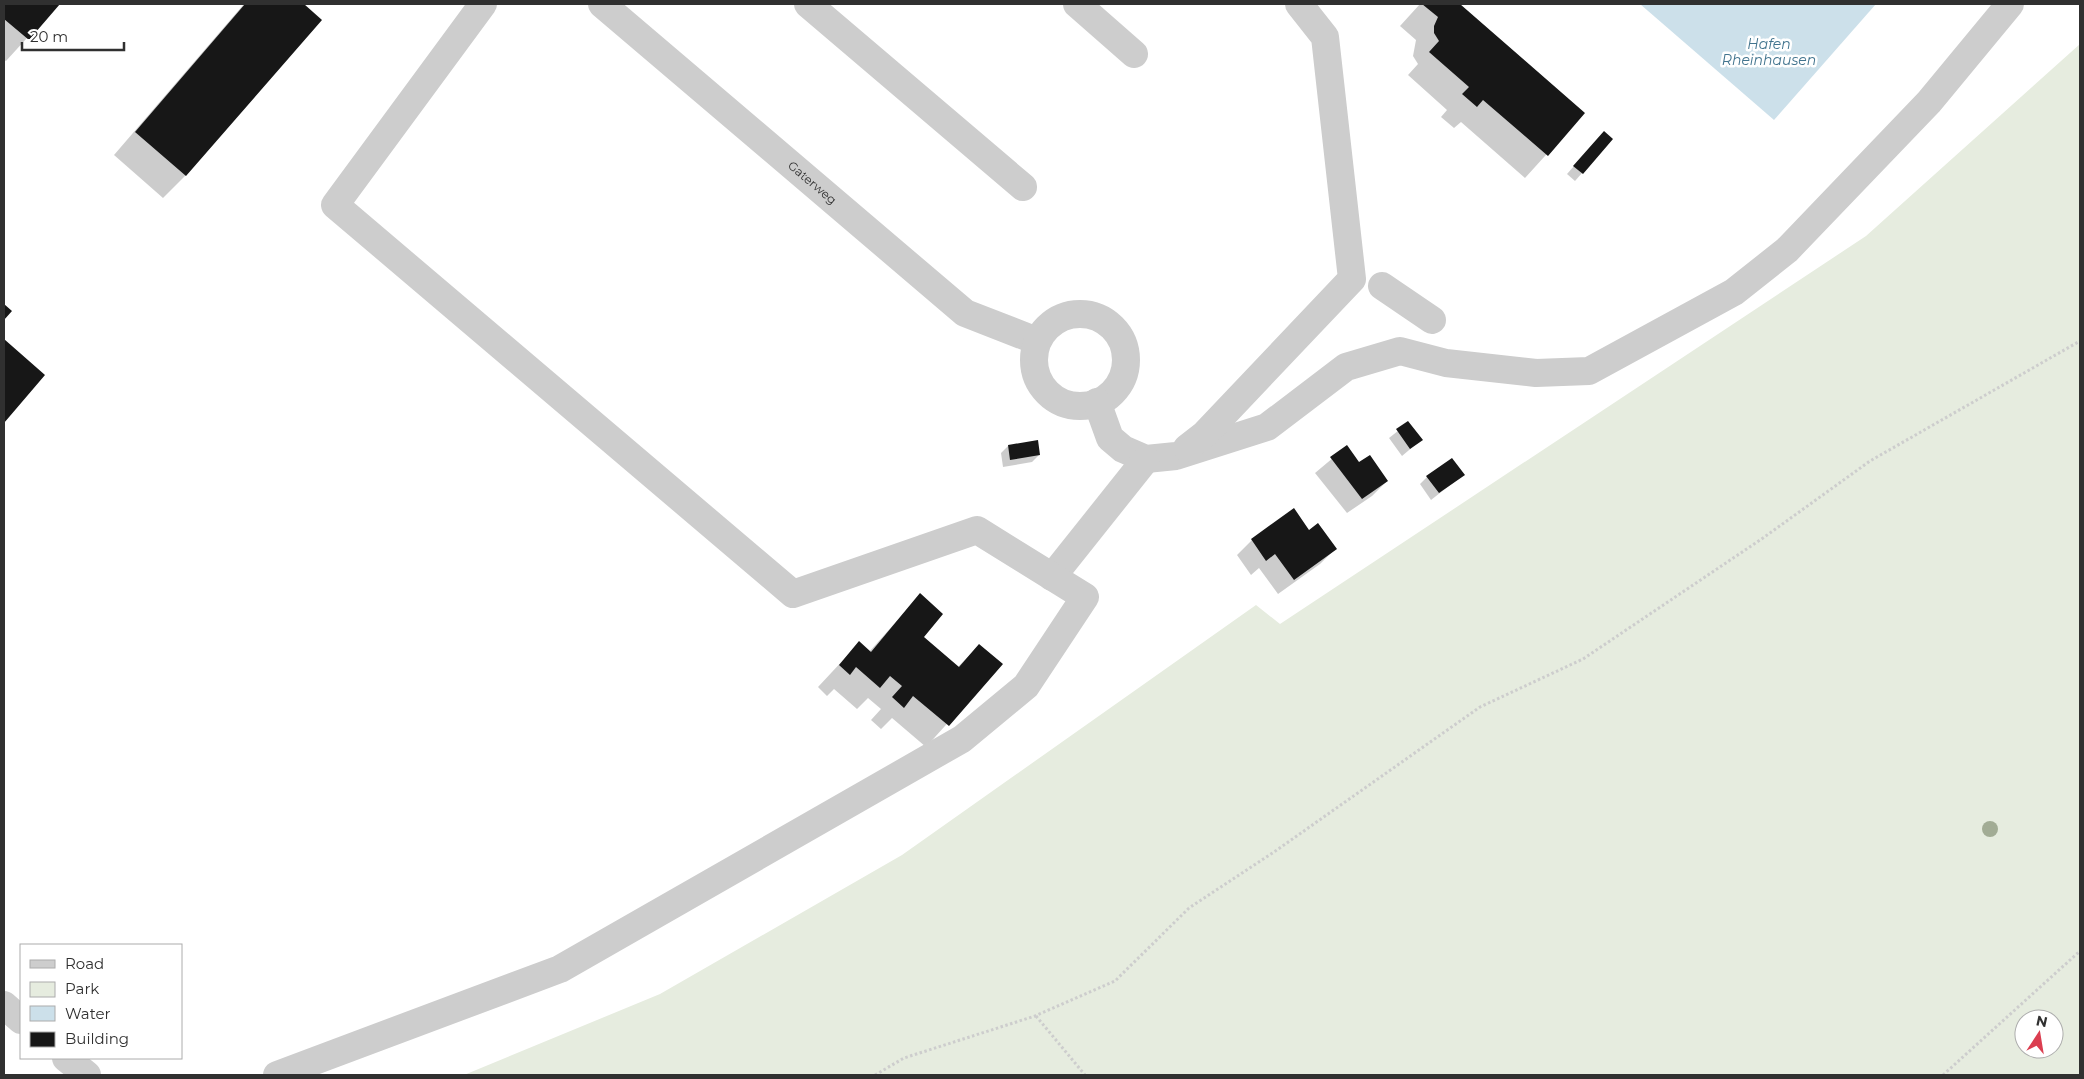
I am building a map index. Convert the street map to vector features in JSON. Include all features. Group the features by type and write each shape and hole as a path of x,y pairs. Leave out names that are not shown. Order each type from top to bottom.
{"street":[{"path":"277,1075 560,969 962,739 1026,686 1085,597 978,530 793,594 335,205 483,4"},
{"name":"Gaterweg","path":"602,4 965,313 1037,341"},
{"path":"808,4 1023,187"},
{"path":"1077,4 1134,54"},
{"path":"1176,456 1205,434 1352,279 1325,37 1300,4"},
{"path":"1097,402 1110,438 1123,449 1146,459 1176,456 1267,427 1346,368 1400,352 1446,363 1536,373 1589,371 1734,292 1787,250 1929,102 2010,4"},
{"path":"1382,286 1432,320"},
{"path":"1084,313 1098,317 1110,325 1120,336 1125,349 1126,363 1123,378 1115,390 1097,402 1076,406 1062,402 1040,384 1035,370 1034,355 1037,341 1044,329 1056,320 1069,314 1084,313"},
{"path":"1052,577 1146,459"},
{"path":"4,1005 20,1019"},
{"path":"67,1059 87,1075"}],"path":[{"path":"876,1075 904,1058 1036,1016 1115,982 1189,908 1274,852 1480,707 1583,659 1763,538 1870,461 2080,341"},
{"path":"1943,1075 2080,950"},
{"path":"1036,1016 1085,1075"}],"green space":[{"path":"2080,44 2080,1075 464,1075 660,994 902,855 1256,605 1280,624 1866,236"}],"water":[{"name":"Hafen Rheinhausen","path":"1640,4 1876,4 1774,120"}],"building":[{"path":"4,4 60,4 29,40 4,19"},
{"path":"245,4 304,4 322,20 186,176 135,132"},
{"path":"1422,4 1460,4 1585,113 1548,156 1483,100 1477,107 1462,94 1469,87 1429,52 1439,41 1434,33 1434,26 1438,17"},
{"path":"1604,131 1613,139 1583,174 1573,166"},
{"path":"4,304 12,311 4,320"},
{"path":"4,339 45,375 4,423"},
{"path":"1408,421 1423,440 1410,449 1396,429"},
{"path":"1038,440 1040,455 1010,460 1008,445"},
{"path":"1347,445 1359,462 1370,455 1388,481 1362,499 1330,457"},
{"path":"1452,458 1465,475 1439,493 1426,476"},
{"path":"1294,508 1309,530 1318,523 1337,549 1294,580 1275,554 1266,561 1251,539"},
{"path":"920,593 943,614 924,637 959,667 979,644 1003,664 949,726 913,696 904,708 892,697 902,686 890,676 880,688 856,667 850,675 839,665 859,641 871,652"}]}
